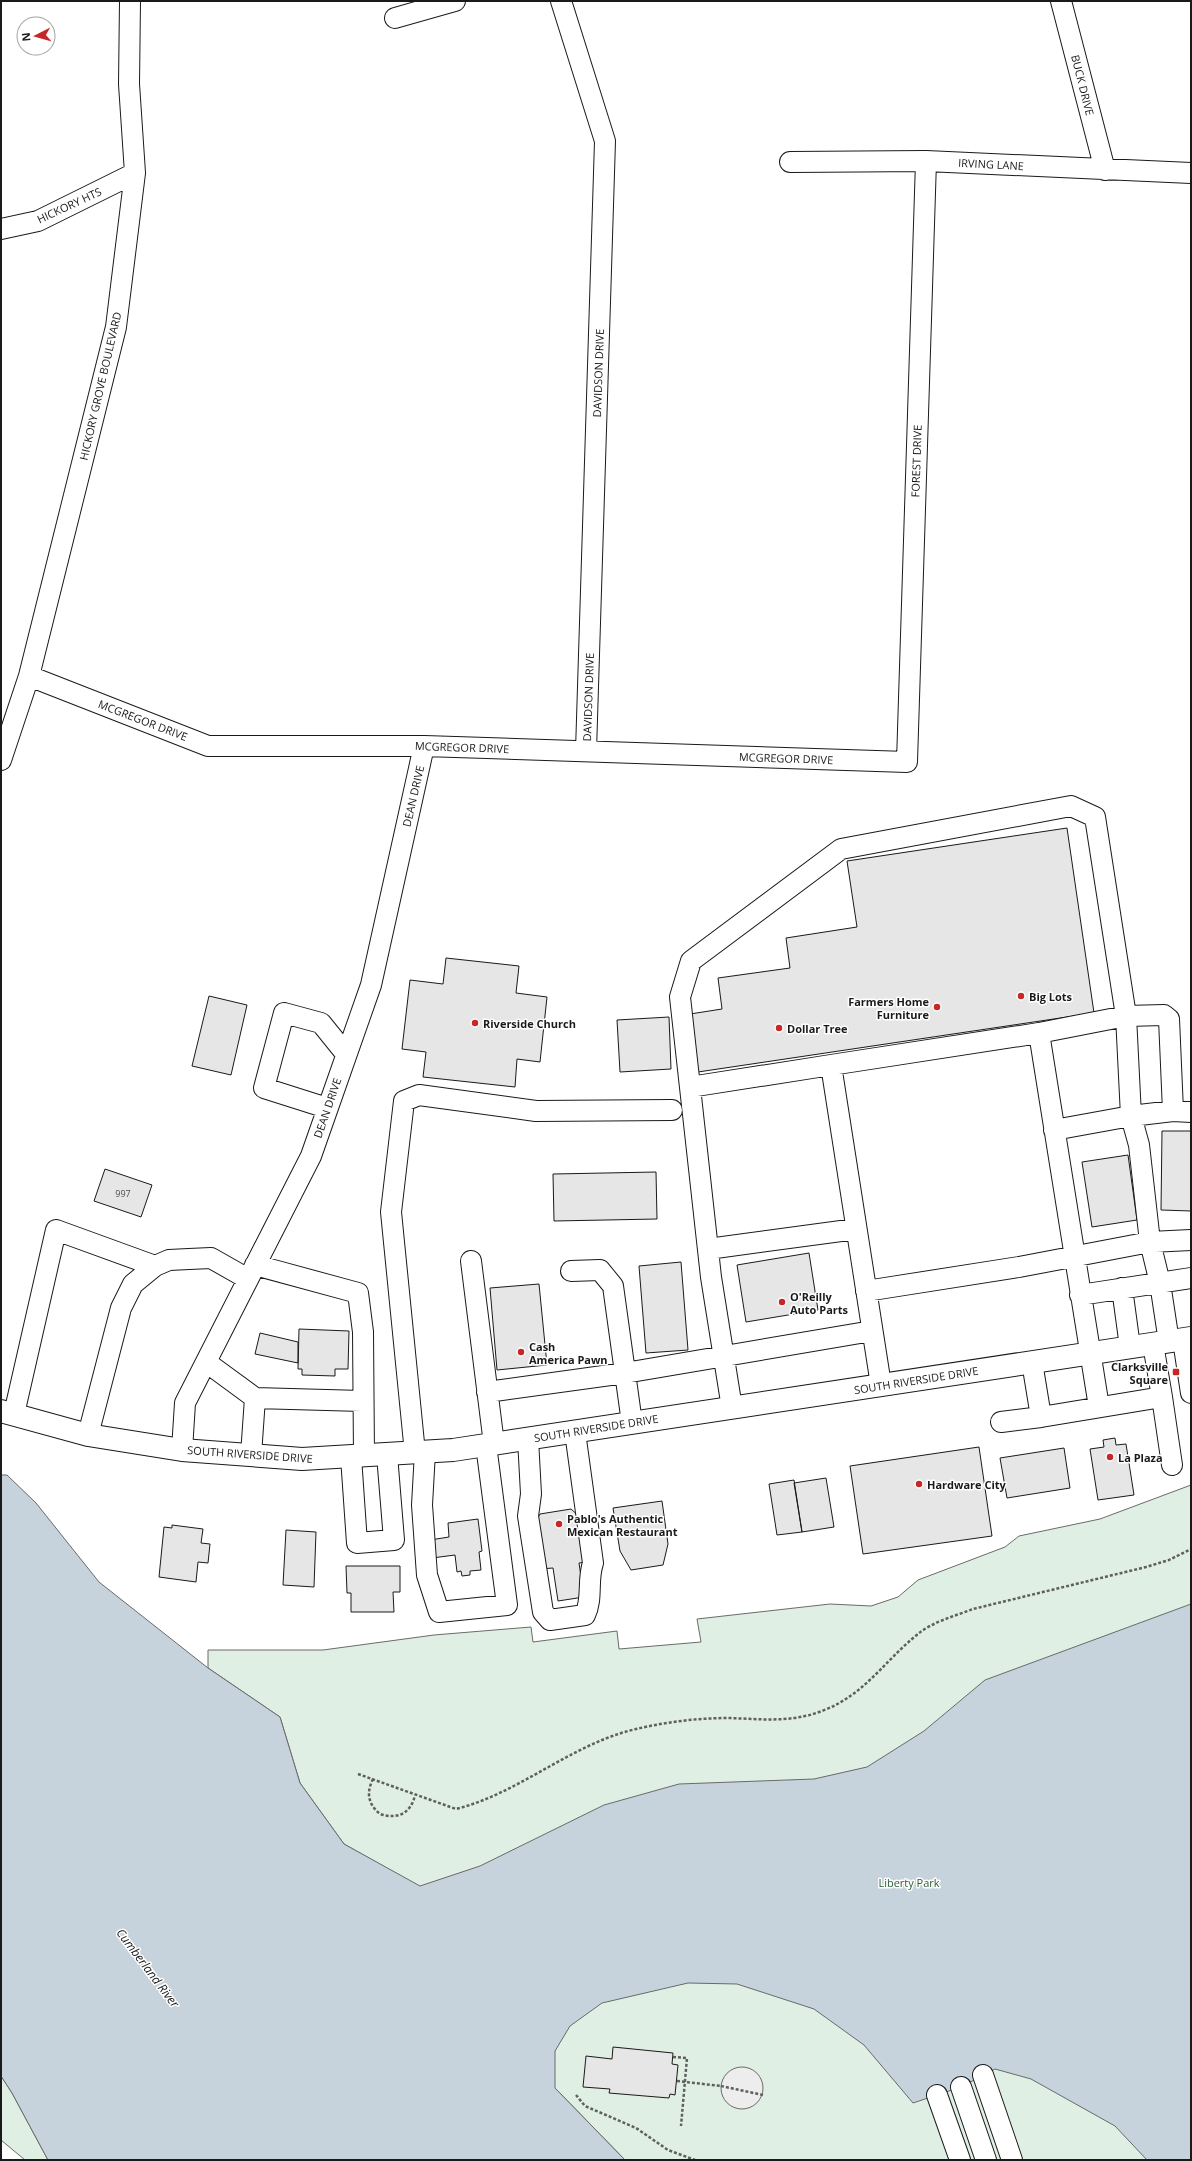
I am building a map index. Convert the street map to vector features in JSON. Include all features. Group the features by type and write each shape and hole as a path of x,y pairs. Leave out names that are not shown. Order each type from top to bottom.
{"highway":[{"name":"SOUTH RIVERSIDE DRIVE","path":"7,1413 88,1435 182,1450 302,1459 358,1457 490,1445 1174,1341"}],"street":[{"name":"HICKORY GROVE BOULEVARD","path":"1,760 29,676 116,327 135,173 128,84 130,1"},
{"path":"396,18 455,1"},
{"name":"DAVIDSON DRIVE","path":"562,1 605,141 586,751"},
{"name":"BUCK DRIVE","path":"1061,1 1105,170"},
{"name":"IRVING LANE","path":"790,162 926,161 1191,174"},
{"name":"FOREST DRIVE","path":"907,762 926,161"},
{"name":"HICKORY HTS","path":"1,229 38,221 135,173"},
{"name":"MCGREGOR DRIVE","path":"29,676 208,746 424,746 907,762"},
{"name":"DEAN DRIVE","path":"182,1450 185,1403 310,1156 371,985 424,746"},
{"path":"732,1408 708,1250 680,996 690,962 842,848 1071,806 1095,817 1126,1016 1131,1116 1139,1145 1150,1242 1174,1341 1190,1383"},
{"path":"327,1108 264,1088 284,1013 321,1023 346,1054"},
{"path":"690,1087 1039,1033 1126,1016 1164,1015 1169,1019 1182,1112 1131,1116 1054,1130"},
{"path":"1039,1033 1073,1256 1099,1407"},
{"path":"831,1065 881,1385"},
{"path":"471,1261 487,1392 490,1445 507,1605 439,1612 427,1575 420,1452 391,1212 404,1101 419,1095 536,1111 672,1110"},
{"path":"708,1250 856,1229"},
{"path":"7,1413 56,1230 155,1266"},
{"path":"866,1291 1019,1267 1150,1242 1191,1240"},
{"path":"88,1435 121,1308 133,1284 155,1266 169,1260 212,1258 252,1272 358,1293 363,1332 362,1401 358,1457 357,1543 394,1540 387,1455"},
{"path":"571,1271 600,1270 613,1286 632,1423"},
{"path":"1080,1295 1191,1278"},
{"path":"1122,1288 1130,1347"},
{"path":"487,1392 625,1373 872,1331"},
{"path":"1172,1465 1162,1397 1174,1341"},
{"path":"206,1362 255,1398 362,1401"},
{"path":"1032,1362 1041,1417"},
{"path":"1001,1422 1162,1397"},
{"path":"251,1455 255,1398"},
{"path":"528,1439 531,1494 528,1516 543,1612 550,1620 585,1615 589,1608 589,1575 593,1563 575,1432"},
{"path":"983,2075 1012,2160"},
{"path":"961,2087 986,2160"},
{"path":"937,2095 960,2160"}],"path":[{"path":"358,1774 456,1809 523,1781 592,1744 634,1730 670,1722 702,1719 767,1720 796,1718 822,1711 848,1697 877,1676 918,1633 945,1620 973,1610 1146,1567 1169,1560 1191,1549"},
{"path":"373,1779 368,1794 374,1809 380,1814 392,1817 403,1814 409,1810 415,1795"},
{"path":"673,2057 687,2058 681,2126"},
{"path":"677,2081 721,2086 763,2095"},
{"path":"576,2095 585,2106 636,2128 668,2150 695,2160"}],"green space":[{"name":"Liberty Park","path":"1191,1485 1191,2160 625,2160 555,2088 420,1887 344,1844 300,1783 280,1717 208,1668 208,1650 323,1650 434,1635 531,1627 533,1642 617,1631 619,1649 701,1642 697,1619 830,1604 871,1606 898,1597 918,1580 1005,1547 1019,1536 1100,1519"},
{"path":"1,2076 12,2093 48,2160 25,2160 1,2140"}],"shaded area":[{"path":"738,2067 746,2067 754,2070 760,2076 763,2088 760,2100 754,2106 746,2109 738,2109 730,2106 724,2100 721,2092 721,2084 724,2076 730,2070"}],"water":[{"name":"Cumberland River","path":"1,1475 7,1475 36,1503 99,1582 208,1668 280,1717 300,1783 344,1844 420,1886 480,1866 604,1805 679,1784 814,1779 867,1767 924,1731 985,1680 1191,1604 1191,2160 1147,2160 1115,2126 1031,2079 995,2069 961,2087 913,2103 864,2045 814,2009 737,1984 688,1983 602,2003 570,2026 555,2051 555,2088 625,2160 48,2160 12,2093 1,2076"}],"building":[{"path":"1067,828 1094,1013 698,1072 690,1014 722,1009 718,978 790,968 786,938 857,927 847,861"},
{"name":"Riverside Church","path":"446,958 519,966 516,993 547,997 540,1062 517,1059 515,1087 423,1077 426,1052 402,1049 410,980 443,984"},
{"path":"209,996 247,1005 231,1075 192,1066"},
{"path":"669,1017 671,1069 620,1072 617,1020"},
{"path":"1162,1131 1191,1131 1191,1211 1161,1210"},
{"path":"1128,1155 1137,1220 1092,1227 1082,1162"},
{"path":"105,1169 152,1185 141,1217 94,1201"},
{"path":"656,1172 657,1219 554,1221 553,1174"},
{"path":"809,1253 818,1310 746,1322 737,1265"},
{"path":"681,1262 688,1350 646,1353 639,1266"},
{"path":"539,1284 547,1365 497,1370 490,1288"},
{"path":"299,1329 349,1331 348,1369 335,1369 335,1376 302,1375 302,1369 298,1369"},
{"path":"260,1333 298,1342 298,1363 255,1354"},
{"path":"1115,1438 1116,1445 1126,1444 1134,1495 1098,1500 1090,1449 1104,1447 1103,1440"},
{"path":"979,1447 992,1536 863,1554 850,1466"},
{"path":"1064,1448 1070,1488 1007,1498 1000,1458"},
{"path":"826,1478 834,1527 802,1532 794,1483"},
{"path":"794,1480 802,1532 777,1535 769,1484"},
{"path":"662,1501 668,1544 663,1565 631,1570 620,1551 613,1508"},
{"path":"571,1509 580,1517 587,1562 579,1563 584,1597 558,1601 553,1568 540,1569 534,1525 540,1514"},
{"path":"478,1519 482,1551 479,1552 481,1570 470,1571 470,1575 462,1576 461,1571 457,1572 455,1555 432,1558 430,1540 449,1537 448,1523"},
{"path":"172,1525 203,1529 201,1543 210,1544 208,1563 198,1562 196,1582 159,1577 164,1527 172,1528"},
{"path":"286,1530 316,1532 314,1587 283,1585"},
{"path":"346,1566 400,1566 400,1592 393,1592 394,1612 351,1612 351,1593 347,1593"},
{"path":"613,2047 673,2053 672,2064 678,2065 675,2095 670,2094 669,2098 609,2093 610,2089 583,2087 586,2056 612,2059"}],"place":[{"name":"Big Lots","path":"1021,996"},
{"name":"Farmers Home Furniture","path":"937,1007"},
{"name":"Riverside Church","path":"475,1023"},
{"name":"Dollar Tree","path":"779,1028"},
{"name":"O'Reilly Auto Parts","path":"782,1302"},
{"name":"Cash America Pawn","path":"521,1352"},
{"name":"Clarksville Square","path":"1176,1372"},
{"name":"La Plaza","path":"1110,1457"},
{"name":"Hardware City","path":"919,1484"},
{"name":"Pablo's Authentic Mexican Restaurant","path":"559,1524"}]}
